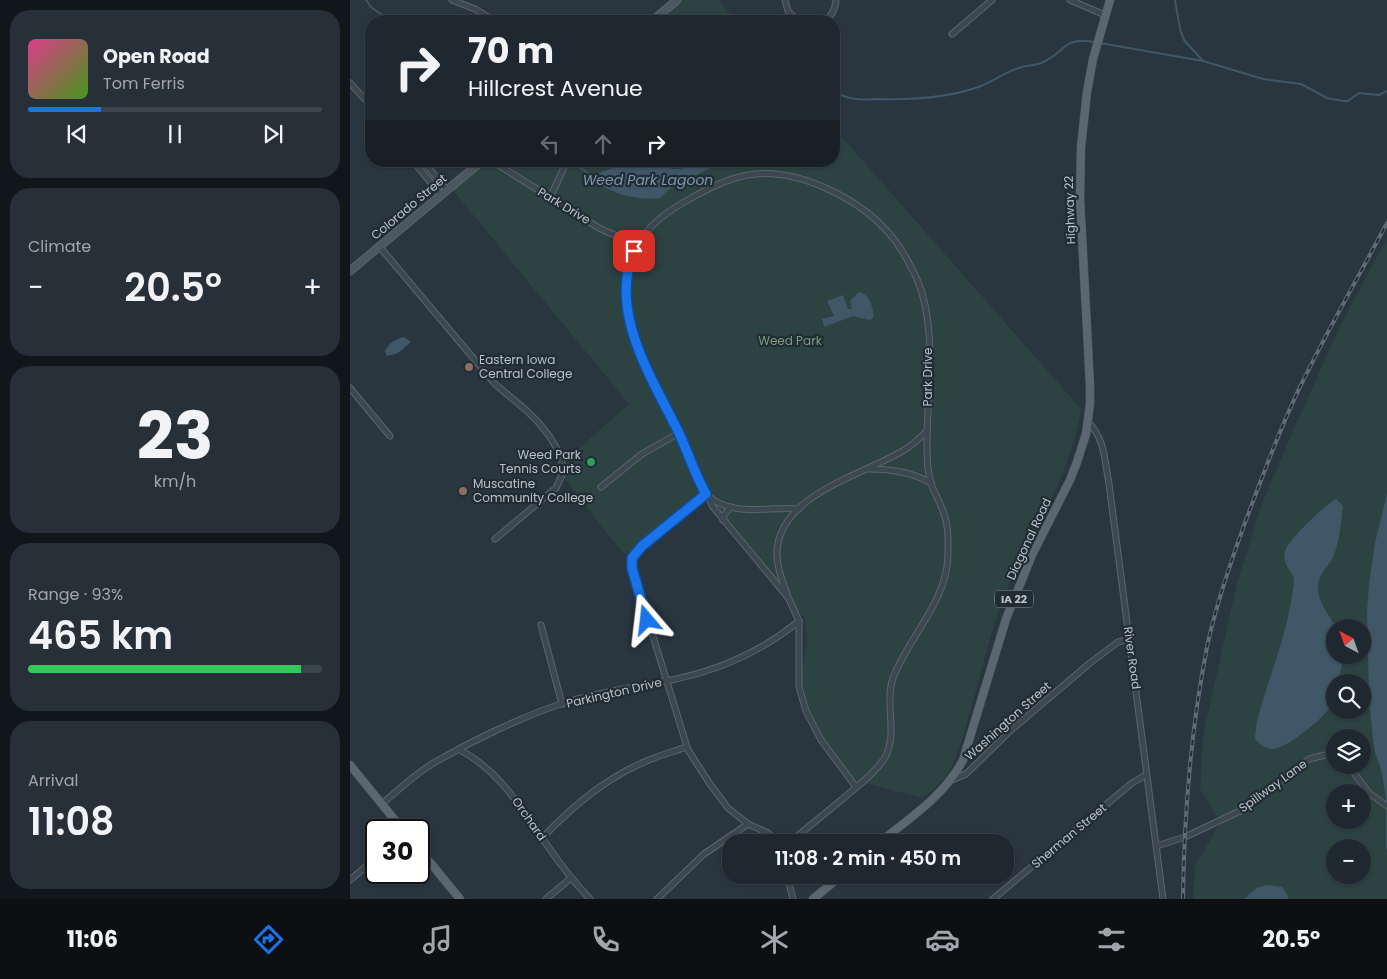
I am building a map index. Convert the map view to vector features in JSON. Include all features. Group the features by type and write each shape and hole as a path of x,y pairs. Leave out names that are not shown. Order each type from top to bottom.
{"main road":[{"name":"Highway 22","path":"1088,422 1090,385 1080,199 1081,147 1093,59 1110,0"},
{"name":"Diagonal Road","path":"952,780 968,748 1006,619 1032,555 1077,462 1088,422"},
{"path":"350,765 394,819"},
{"name":"Washington Street","path":"890,834 942,791 952,780"},
{"path":"430,862 460,899"},
{"path":"813,899 831,884"}],"street":[{"path":"452,0 484,15"},
{"path":"659,15 677,0"},
{"path":"785,0 788,10 793,15"},
{"path":"831,15 835,9 836,0"},
{"path":"952,34 992,0"},
{"path":"1070,0 1105,15"},
{"path":"350,83 365,99"},
{"path":"419,167 444,193"},
{"path":"426,167 444,193"},
{"name":"Colorado Street","path":"350,271 475,167"},
{"name":"Park Drive","path":"501,167 616,237 631,240 641,239"},
{"path":"550,198 564,167"},
{"name":"Park Drive","path":"800,834 856,787 876,769 885,757 890,738 889,696 893,678 945,581 948,559 947,525 931,483 927,458 929,384 925,304 921,290 908,262 884,227 842,197 801,179 773,173 748,174 721,182 682,203 654,223 641,239 629,267 627,292 631,326 643,360 679,433 706,494 723,520 789,599 799,621 800,687 806,711 824,745 856,787"},
{"path":"616,237 633,254"},
{"path":"380,246 495,384 538,422 560,454 563,466 562,475 556,488 495,539"},
{"path":"350,388 390,436"},
{"name":"River Road","path":"1088,422 1097,432 1104,455 1130,639 1163,899"},
{"path":"789,599 781,574 777,551 785,525 799,509 837,483 905,450 927,430"},
{"path":"601,487 642,454 679,433"},
{"path":"865,469 908,473 931,483"},
{"path":"769,834 748,824 728,808 686,747 631,566 634,553 706,494 713,500 731,507 756,510 799,509"},
{"path":"723,520 724,515 731,507"},
{"name":"Parkington Drive","path":"382,804 425,769 510,725 584,697 666,681 715,667 742,657 776,638 799,621"},
{"path":"542,624 562,704"},
{"name":"Washington Street","path":"952,780 966,774 1010,731 1090,663 1118,642 1130,639"},
{"path":"542,838 572,808 602,784 646,761 686,747"},
{"name":"Orchard","path":"460,750 488,768 502,782 571,878 590,899"},
{"name":"Spillway Lane","path":"1157,846 1185,837 1240,811 1309,759 1326,755"},
{"path":"1355,774 1369,793 1387,806"},
{"name":"Sherman Street","path":"994,899 1132,783 1146,775"},
{"path":"657,899 704,854 721,840 748,824"},
{"path":"350,880 365,867"},
{"path":"546,899 571,878"},
{"path":"788,884 793,899"}],"green space":[{"path":"677,0 718,0 732,15 659,15"},
{"name":"Weed Park","path":"840,135 1081,409 1076,435 1058,485 1022,557 1001,605 955,759 944,779 922,798 854,780 820,735 807,708 801,678 807,641 804,618 725,523 706,493 700,495 625,555 602,527 565,479 567,459 629,404 451,188 476,167 840,167"},
{"path":"1387,238 1387,899 1193,899 1195,866 1221,822 1200,789 1203,736 1237,583 1262,504 1341,324"}],"water":[{"name":"Weed Park Lagoon","path":"616,167 670,167 672,169 681,169 684,167 712,167 681,182 660,198 652,199 624,195 606,188 594,177"},
{"path":"859,292 868,298 872,305 874,317 870,320 853,316 824,327 822,319 834,316 827,301 843,295 848,309 852,309 850,301"},
{"path":"404,337 411,342 398,353 387,356 385,351 388,346 395,340"},
{"path":"1387,494 1387,851 1386,797 1381,769 1374,749 1371,718 1371,674 1368,674 1368,664 1371,664 1371,619 1367,619 1367,611 1375,543"},
{"path":"1336,499 1343,506 1336,549 1333,558 1318,582 1321,602 1331,619 1326,619 1326,664 1342,664 1340,674 1326,674 1326,712 1303,733 1285,745 1271,749 1262,745 1255,738 1261,705 1286,627 1294,583 1294,578 1286,565 1284,555 1293,539 1324,508"},
{"path":"1269,885 1282,887 1288,899 1244,899 1258,887"}],"waterway":[{"path":"366,0 371,7 382,15"},
{"path":"1175,0 1184,40 1203,61"},
{"path":"840,95 853,99 944,96 981,86 1014,70 1041,63 1069,44 1084,41 1095,42"},
{"path":"1100,43 1203,61 1263,79 1301,84 1327,98 1343,101 1348,101 1359,93 1379,95 1387,91"},
{"path":"579,167 594,177"}],"railway":[{"path":"1183,899 1187,804 1193,741 1201,678 1219,599 1246,520 1292,403 1387,223"}],"place":[{"name":"Eastern Iowa Central College","path":"469,367"},
{"name":"Weed Park Tennis Courts","path":"591,462"},
{"name":"Muscatine Community College","path":"463,491"}],"route":[{"path":"634,251 629,267 627,292 631,326 636,344 690,456 706,494 634,553 631,566 647,620"}]}
